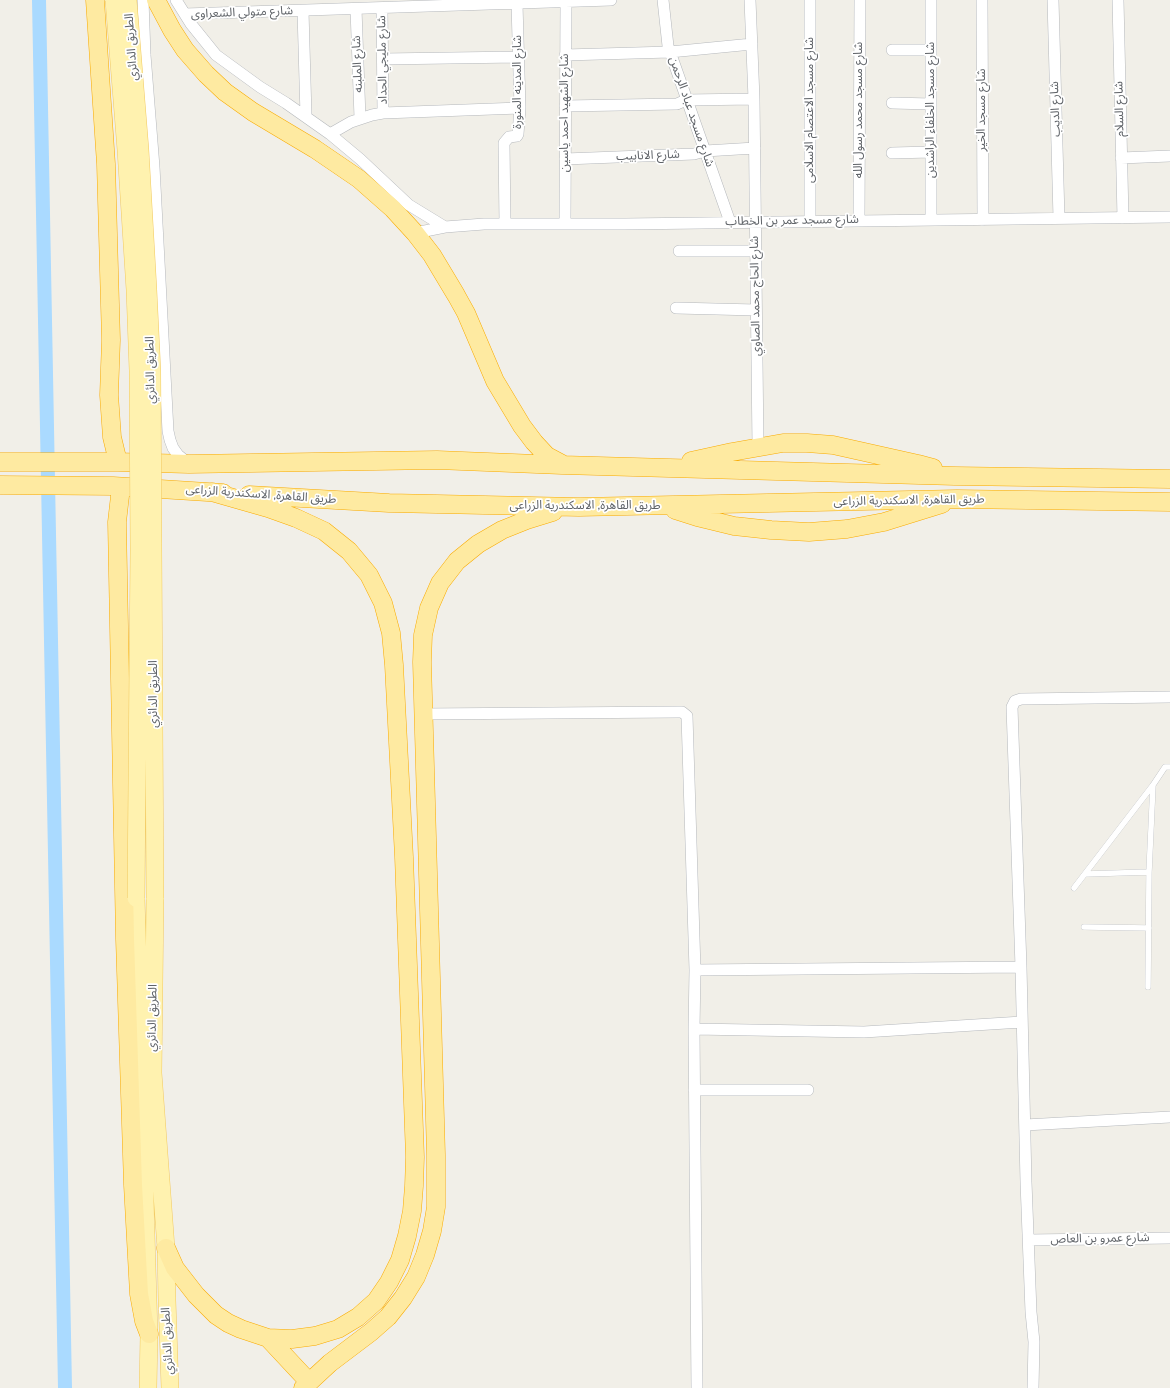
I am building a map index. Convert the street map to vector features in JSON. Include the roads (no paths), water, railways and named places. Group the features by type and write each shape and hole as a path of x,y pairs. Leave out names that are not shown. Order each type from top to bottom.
{"highway":[{"path":"95,0 106,164 111,340 109,395 115,462"},
{"path":"156,0 172,30 185,50 206,74 238,102 315,149 359,179 393,209 415,233 432,255 466,313 495,381 522,426 547,456 562,465"},
{"path":"665,468 758,447 783,443 807,443 833,445 918,464 955,476"},
{"name":"طريق القاهرة, الاسكندرية الزراعى","path":"0,462 115,462 189,464 436,460 955,476 1170,479"},
{"name":"طريق القاهرة, الاسكندرية الزراعى","path":"0,485 117,486 389,503 579,507 958,499 1170,502"},
{"path":"117,486 125,939 132,1154 139,1294 144,1321 149,1334"},
{"path":"166,1248 179,1274 196,1295 211,1310 228,1323 268,1338 292,1339 315,1336 338,1329 358,1317 376,1301 389,1282 400,1260 412,1211 415,1157 404,857 394,665 391,633 383,602 369,575 349,551 324,531 275,510 212,492"},
{"path":"661,505 697,517 734,526 809,532 847,529 884,522 921,512 958,499"},
{"path":"268,1338 306,1385 330,1363 388,1317 403,1298 416,1277 426,1255 436,1207 436,1162 423,714 423,635 429,608 440,583 457,561 478,544 502,530 553,512 579,507"},
{"path":"404,857 427,856"}],"main road":[{"name":"الطريق الدائري","path":"114,0 126,150 138,379 139,550 136,898 149,1334 148,1388"},
{"name":"الطريق الدائري","path":"128,0 149,296 152,371 154,898 153,1073 166,1248 170,1388"}],"street":[{"path":"143,0 145,54 155,175 168,431 173,448 178,455 189,464"},
{"path":"176,0 216,55 260,88 306,116 330,134 360,159 409,205 445,227"},
{"name":"شارع متولي الشعراوى","path":"185,14 611,0"},
{"name":"شارع مسجد عباد الرحمن","path":"663,0 666,35 670,52 730,222"},
{"name":"شارع الحاج محمد الصاوي","path":"750,0 755,148 758,447"},
{"name":"شارع مسجد الاعتصام الاسلامى","path":"810,0 810,221"},
{"name":"شارع مسجد محمد رسول الله","path":"859,220 860,0"},
{"name":"شارع مسجد الخلفاء الراشدين","path":"931,0 931,220"},
{"name":"شارع مسجد الخير","path":"982,0 983,220"},
{"name":"شارع الديب","path":"1053,0 1059,218"},
{"name":"شارع السلام","path":"1118,0 1123,218"},
{"name":"شارع الشهيد احمد ياسين","path":"565,224 566,2"},
{"name":"شارع المدينه المنورة","path":"505,224 504,144 509,137 517,136 518,134 520,108 517,4"},
{"name":"شارع مليجي الحداد","path":"382,8 383,113"},
{"name":"شارع الملبنه","path":"356,9 360,118"},
{"path":"303,11 306,116"},
{"path":"565,55 670,52 752,44"},
{"path":"892,50 931,50"},
{"path":"383,59 518,58"},
{"path":"565,106 677,104 686,100 754,98"},
{"path":"892,103 931,104"},
{"path":"330,134 360,118 383,113 520,108"},
{"name":"شارع الانابيب","path":"565,159 694,154 705,151 755,148"},
{"path":"892,153 931,152"},
{"path":"1121,158 1170,156"},
{"name":"شارع مسجد عمر بن الخطاب","path":"415,233 445,227 484,224 1170,217"},
{"path":"679,251 756,251"},
{"path":"676,308 756,310"},
{"path":"1033,1388 1034,1342 1031,1312 1012,711 1015,701 1021,699 1170,698"},
{"path":"423,714 678,712 685,714 687,720 695,970 694,1090 697,1388"},
{"path":"695,970 1021,966"},
{"path":"694,1029 864,1032 1022,1022"},
{"path":"694,1090 808,1090"},
{"path":"1025,1126 1170,1117"},
{"name":"شارع عمرو بن العاص","path":"1029,1240 1170,1238"}],"lane":[{"path":"1074,888 1153,785 1165,767 1170,767"},
{"path":"1148,987 1149,872 1153,785"},
{"path":"1086,874 1149,872"},
{"path":"1084,927 1149,928"}],"waterway":[{"path":"39,0 65,1388"}]}
